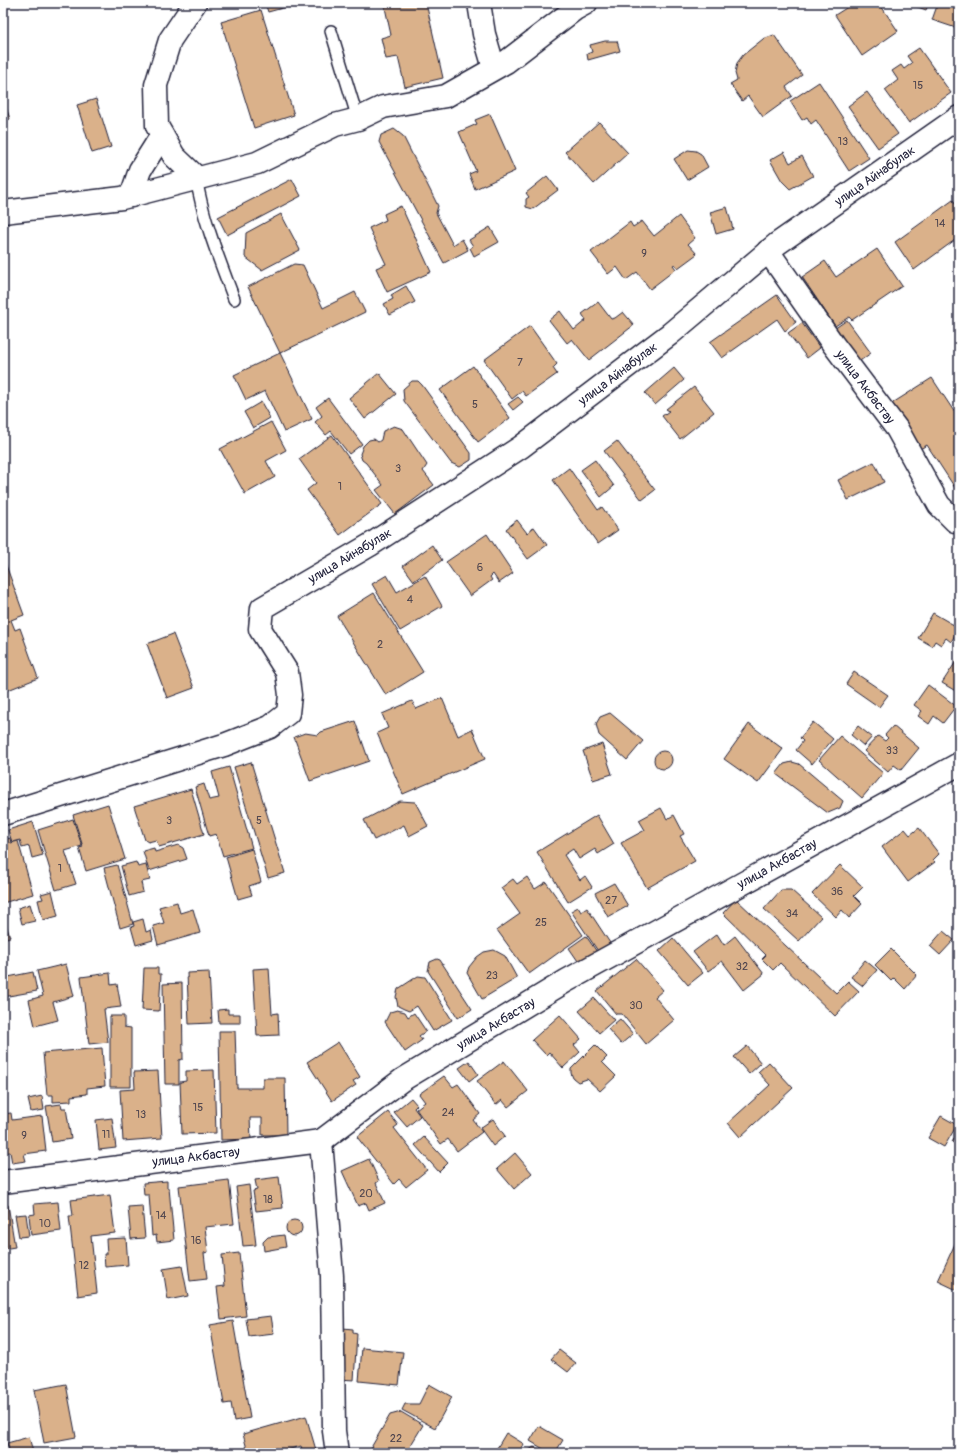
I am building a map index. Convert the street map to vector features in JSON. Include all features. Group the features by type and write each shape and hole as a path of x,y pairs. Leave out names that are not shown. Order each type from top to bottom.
{"street":[{"path":"194,3 170,40 156,85 157,126 174,156 196,177"},
{"path":"479,3 484,34 494,68"},
{"path":"3,212 131,196 196,177 257,163 336,125 358,119 383,107 446,96 494,68 586,3"},
{"name":"улица Айнабулак","path":"3,814 224,746 270,726 288,713 290,695 287,672 260,629 262,608 370,545 521,447 670,334 768,251 959,117"},
{"path":"131,196 140,170 162,135"},
{"name":"улица Акбастау","path":"768,251 833,344 897,429 939,505 955,521 959,521"},
{"name":"улица Акбастау","path":"3,1182 321,1140 402,1080 566,981 959,764"},
{"path":"321,1140 332,1276 334,1431 337,1453"}],"lane":[{"path":"331,31 358,119"},
{"path":"196,177 204,217 234,299"}],"building":[{"path":"265,3 301,3 268,12"},
{"path":"384,3 426,3 443,78 405,87 398,57 386,59 381,38 391,35"},
{"path":"854,3 879,3 898,31 862,56 835,15"},
{"path":"907,3 929,3 926,10"},
{"path":"938,3 959,3 959,29 932,20"},
{"path":"261,10 294,115 254,128 221,22"},
{"path":"774,35 802,75 786,87 792,96 763,117 748,96 742,101 730,84 737,80 735,73 737,63 743,55 763,39"},
{"path":"605,41 617,41 620,51 588,60 587,54 592,52 590,45"},
{"path":"919,48 951,93 909,123 885,90 898,80 892,71 901,65 904,69 912,63 907,56"},
{"path":"819,82 869,158 849,171 816,120 811,124 807,117 802,120 790,101"},
{"path":"867,92 898,134 878,148 848,106"},
{"path":"3,98 10,119 3,122"},
{"path":"96,99 111,147 92,153 77,105"},
{"path":"490,114 515,171 475,189 469,174 476,171 459,132 477,124 475,120"},
{"path":"599,122 628,153 594,184 565,152"},
{"path":"394,129 403,136 438,206 436,213 453,245 462,239 468,250 444,263 379,142 381,135"},
{"path":"688,150 696,151 701,154 708,167 687,180 674,159"},
{"path":"784,152 790,163 802,156 813,176 790,189 782,181 770,160"},
{"path":"547,176 558,190 533,209 526,207 526,199 529,197 526,193"},
{"path":"292,179 301,196 227,235 218,217"},
{"path":"953,200 959,208 959,237 914,270 895,242"},
{"path":"401,206 431,272 387,292 376,268 386,264 369,228 386,220 384,214"},
{"path":"727,207 733,229 716,234 710,212"},
{"path":"281,214 300,250 262,270 245,257 246,233"},
{"path":"679,216 695,238 688,244 697,254 678,268 675,264 673,265 676,269 650,289 637,272 626,280 617,267 608,274 591,252 630,222 633,227 642,221 654,236"},
{"path":"490,227 499,242 474,256 470,248 473,246 469,240"},
{"path":"877,249 902,286 852,320 849,317 835,326 802,277 825,261 836,277"},
{"path":"294,264 303,265 323,308 355,292 365,312 280,353 248,287"},
{"path":"406,286 415,302 390,315 384,304 393,299 391,295"},
{"path":"777,295 796,322 785,331 777,319 722,358 710,342"},
{"path":"598,302 611,319 623,312 634,325 589,360 572,339 567,343 549,320 560,311 574,330 586,320 582,314"},
{"path":"847,320 871,353 857,363 834,329"},
{"path":"802,323 820,348 807,358 788,333"},
{"path":"530,326 557,364 553,368 557,374 526,396 522,391 512,399 484,360"},
{"path":"280,353 312,419 284,432 265,391 246,400 234,375"},
{"path":"473,366 510,418 478,442 440,390"},
{"path":"674,368 684,380 655,405 645,393"},
{"path":"379,373 396,394 365,419 349,398"},
{"path":"932,378 959,419 959,494 927,445 920,449 891,404"},
{"path":"412,381 418,381 422,385 471,453 471,460 460,467 451,463 404,401 403,389"},
{"path":"694,387 714,412 680,439 662,416 669,411 666,409"},
{"path":"518,397 523,402 513,410 508,404"},
{"path":"328,398 362,444 349,454 331,431 326,435 315,422 322,416 316,407"},
{"path":"261,402 270,418 253,428 244,412"},
{"path":"271,422 286,450 266,461 275,477 245,494 220,449"},
{"path":"394,426 403,429 427,465 423,471 434,485 395,514 376,490 383,485 362,460 360,454 363,446 369,440 374,439 378,442 381,440 383,431"},
{"path":"332,435 382,504 340,535 307,490 316,483 299,459"},
{"path":"617,441 655,490 642,500 604,451"},
{"path":"595,460 614,486 601,497 581,470"},
{"path":"874,462 884,482 848,500 838,480"},
{"path":"569,468 598,510 602,507 618,530 598,544 553,480"},
{"path":"517,520 527,533 534,527 547,545 528,559 506,529"},
{"path":"487,534 513,573 499,583 493,574 490,577 492,580 470,596 446,562"},
{"path":"432,545 442,560 414,581 403,566"},
{"path":"3,557 24,615 11,620 15,630 20,628 38,678 3,692"},
{"path":"387,575 397,592 425,576 442,606 400,631 372,584"},
{"path":"374,593 423,672 386,695 337,616"},
{"path":"933,613 959,628 951,642 946,638 941,645 935,641 932,646 918,638"},
{"path":"173,634 194,688 167,698 147,644"},
{"path":"959,657 959,693 942,683"},
{"path":"854,672 888,695 879,707 846,684"},
{"path":"928,685 956,706 943,723 934,716 929,724 918,716 922,711 914,705"},
{"path":"442,698 458,736 472,729 485,759 403,794 377,733 388,728 382,714 412,701 416,709"},
{"path":"610,713 643,741 627,760 599,735 596,724 600,717"},
{"path":"355,721 369,761 310,781 294,737 305,733 318,735 321,732"},
{"path":"813,722 833,739 812,764 796,750 803,741 800,738"},
{"path":"749,724 783,749 758,783 724,759"},
{"path":"858,726 872,737 864,746 851,735"},
{"path":"893,726 919,748 901,770 894,765 888,772 864,751 878,736 885,741 888,738 885,735"},
{"path":"840,736 883,773 862,798 819,760"},
{"path":"602,744 612,774 593,780 583,751"},
{"path":"659,751 667,751 672,756 670,767 667,769 659,769 654,764 654,756"},
{"path":"251,762 285,873 268,878 234,767"},
{"path":"792,762 799,764 843,801 840,808 828,813 776,774 784,764"},
{"path":"229,767 252,848 223,856 216,834 209,836 195,787 204,784 209,800 219,798 212,772"},
{"path":"191,789 204,834 159,847 156,840 148,842 145,840 134,806"},
{"path":"400,801 415,802 428,826 409,836 404,825 374,840 364,820"},
{"path":"108,804 125,859 86,871 79,848 83,847 73,815"},
{"path":"661,808 667,819 674,815 684,834 680,836 695,861 647,888 621,843 645,830 639,820"},
{"path":"597,815 614,844 598,854 595,849 579,859 573,849 564,855 580,880 585,876 592,887 568,902 537,852"},
{"path":"73,819 82,846 65,851 76,884 56,890 38,830"},
{"path":"33,822 43,855 32,858 29,846 22,848 20,840 12,842 8,830"},
{"path":"919,828 939,854 933,860 935,862 908,882 882,847 905,829 910,835"},
{"path":"10,838 11,843 18,841 33,894 3,903 3,840"},
{"path":"178,845 183,848 187,859 149,871 143,851 154,848 155,852"},
{"path":"252,849 261,882 249,886 252,895 238,899 226,857"},
{"path":"136,862 138,867 146,865 150,880 141,882 143,892 129,896 121,866"},
{"path":"117,865 133,924 120,928 104,868"},
{"path":"840,865 863,887 854,896 862,904 849,918 842,910 836,917 812,894"},
{"path":"527,877 535,889 546,882 583,935 529,974 497,930 520,914 501,888 513,879 517,884"},
{"path":"614,883 628,906 608,917 595,893"},
{"path":"781,890 791,890 821,917 799,941 764,909"},
{"path":"52,891 58,916 43,920 38,900 43,899 41,894"},
{"path":"736,899 836,993 848,981 859,991 835,1016 780,963 773,970 762,959 766,955 723,913"},
{"path":"177,902 180,913 193,909 200,933 158,945 153,926 164,923 159,907"},
{"path":"30,904 35,921 22,924 18,908"},
{"path":"578,907 581,912 587,908 610,943 598,951 571,911"},
{"path":"3,915 10,937 3,939"},
{"path":"143,919 146,932 151,930 153,940 136,945 131,927 134,926 133,922"},
{"path":"943,931 954,940 940,955 930,946"},
{"path":"717,934 724,945 735,936 764,974 744,990 722,961 708,971 693,952"},
{"path":"586,936 597,952 580,964 569,948"},
{"path":"673,938 703,973 688,985 659,951"},
{"path":"891,949 917,975 905,989 894,978 891,981 875,965"},
{"path":"494,950 505,956 517,978 482,999 467,973 469,967 477,957 484,952"},
{"path":"437,959 440,960 472,1009 458,1018 428,971 430,962"},
{"path":"636,959 663,990 655,997 674,1020 646,1044 622,1014 616,1014 597,991"},
{"path":"865,960 877,970 863,986 851,977"},
{"path":"66,964 74,996 53,1002 58,1020 35,1026 29,1000 43,996 37,971"},
{"path":"144,968 158,968 158,974 161,974 159,1011 142,1010"},
{"path":"269,968 272,1014 278,1013 279,1035 257,1036 253,969"},
{"path":"33,972 37,991 3,997 3,978"},
{"path":"209,972 212,1023 189,1024 187,973"},
{"path":"110,973 111,985 117,984 121,1007 104,1009 108,1042 89,1044 81,977"},
{"path":"418,976 425,977 452,1020 433,1031 417,1006 409,1011 398,1006 396,997 398,989"},
{"path":"182,983 183,1059 179,1060 179,1084 165,1084 163,984"},
{"path":"594,998 614,1020 599,1033 579,1011"},
{"path":"228,1009 228,1014 240,1014 240,1023 219,1023 218,1010"},
{"path":"397,1010 405,1012 408,1017 414,1013 426,1031 419,1036 422,1040 405,1052 385,1022 390,1012"},
{"path":"560,1015 581,1039 574,1045 580,1052 563,1068 549,1052 546,1055 532,1040"},
{"path":"110,1016 124,1016 124,1027 131,1028 131,1087 110,1087"},
{"path":"620,1019 633,1034 621,1044 608,1029"},
{"path":"219,1031 235,1031 237,1088 263,1088 263,1078 285,1078 286,1135 262,1135 262,1118 250,1118 251,1139 221,1140"},
{"path":"338,1042 360,1077 353,1081 356,1085 332,1101 307,1062"},
{"path":"595,1045 607,1057 602,1062 616,1076 600,1091 587,1079 578,1082 573,1078 571,1073 571,1069"},
{"path":"747,1046 761,1063 749,1074 734,1057"},
{"path":"102,1048 105,1086 87,1088 87,1094 71,1096 71,1101 53,1102 53,1095 47,1095 43,1053"},
{"path":"469,1061 478,1074 469,1081 459,1068"},
{"path":"504,1061 528,1091 508,1107 502,1100 496,1105 477,1081"},
{"path":"769,1062 793,1088 740,1137 728,1123 770,1085 758,1072"},
{"path":"214,1070 216,1133 182,1134 180,1082 186,1081 186,1071"},
{"path":"158,1071 162,1138 123,1141 120,1090 135,1089 134,1072"},
{"path":"444,1076 453,1087 458,1084 480,1114 473,1120 482,1132 457,1151 448,1139 441,1144 416,1109 425,1102 419,1094"},
{"path":"42,1096 44,1110 31,1112 28,1099"},
{"path":"411,1098 417,1105 414,1108 420,1116 407,1127 394,1112"},
{"path":"61,1104 62,1108 66,1108 71,1139 52,1142 46,1106"},
{"path":"388,1112 398,1125 394,1128 427,1170 406,1187 399,1179 394,1184 357,1137"},
{"path":"11,1113 12,1120 42,1116 46,1151 24,1154 26,1161 12,1163 10,1152 3,1153 3,1114"},
{"path":"941,1116 957,1125 944,1147 928,1138"},
{"path":"112,1118 116,1148 99,1150 96,1120"},
{"path":"493,1119 505,1136 493,1146 480,1128"},
{"path":"959,1132 959,1147 952,1142"},
{"path":"424,1137 448,1163 439,1172 415,1145"},
{"path":"515,1153 532,1173 514,1189 497,1169"},
{"path":"369,1159 379,1181 376,1183 385,1203 369,1210 366,1203 358,1206 342,1171"},
{"path":"279,1177 283,1208 256,1211 253,1191 257,1190 255,1180"},
{"path":"229,1180 234,1224 205,1227 208,1252 204,1253 207,1279 190,1281 179,1186"},
{"path":"167,1181 174,1240 157,1242 156,1235 152,1236 149,1195 144,1195 143,1183"},
{"path":"249,1185 256,1245 243,1246 236,1187"},
{"path":"110,1195 115,1233 91,1236 97,1293 78,1296 69,1216 73,1216 71,1200"},
{"path":"58,1202 61,1231 31,1235 29,1215 35,1214 34,1204"},
{"path":"3,1205 8,1205 15,1247 3,1249"},
{"path":"142,1206 145,1238 131,1239 128,1207"},
{"path":"26,1214 29,1236 19,1237 15,1215"},
{"path":"294,1220 300,1222 302,1228 300,1234 294,1236 288,1234 286,1228 288,1222"},
{"path":"284,1235 286,1247 264,1251 263,1242 268,1237"},
{"path":"959,1235 959,1291 938,1281"},
{"path":"126,1238 128,1265 105,1267 104,1254 107,1254 106,1239"},
{"path":"239,1253 246,1316 221,1319 217,1287 225,1286 222,1255"},
{"path":"182,1266 188,1296 168,1300 163,1269"},
{"path":"271,1316 274,1334 249,1337 246,1319"},
{"path":"233,1321 250,1418 234,1421 231,1403 224,1404 210,1325"},
{"path":"343,1328 353,1329 353,1333 357,1334 354,1380 339,1379"},
{"path":"362,1348 403,1352 399,1385 359,1381"},
{"path":"559,1350 576,1363 568,1372 551,1359"},
{"path":"66,1384 76,1437 44,1443 34,1390"},
{"path":"429,1384 452,1397 435,1428 402,1410 405,1404 419,1404"},
{"path":"401,1412 423,1425 406,1453 372,1453 369,1451 390,1415"},
{"path":"306,1416 316,1450 303,1453 301,1446 276,1453 248,1453 243,1434"},
{"path":"539,1426 563,1440 555,1453 550,1453 530,1441"},
{"path":"506,1433 524,1444 519,1453 494,1453"},
{"path":"29,1437 33,1452 10,1453 7,1443"},
{"path":"426,1447 437,1453 423,1453"},
{"path":"534,1447 545,1453 524,1453"}]}
